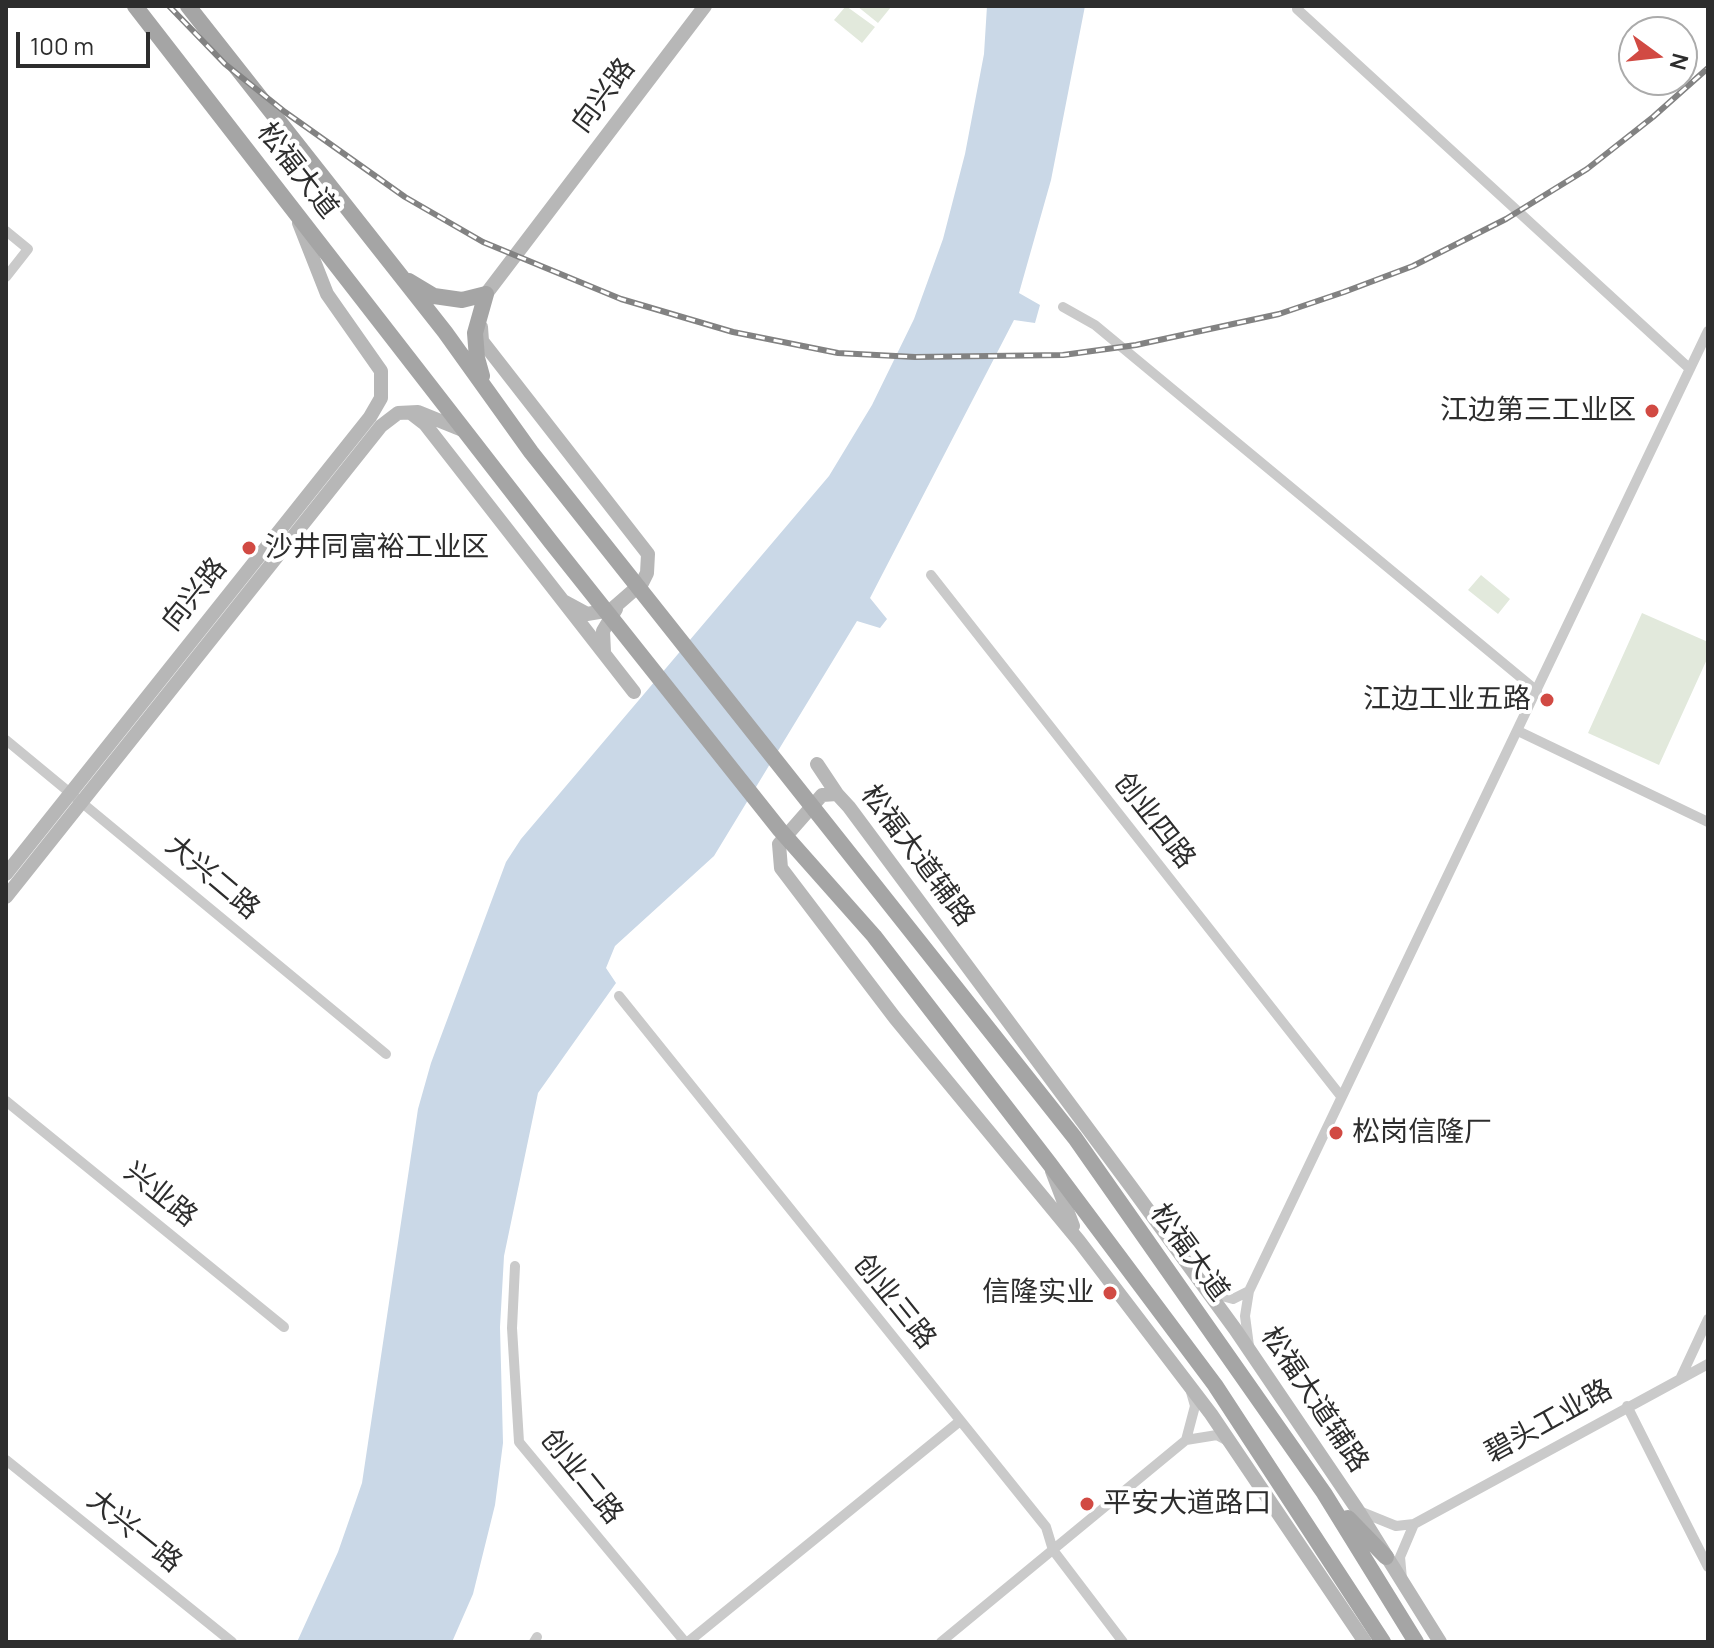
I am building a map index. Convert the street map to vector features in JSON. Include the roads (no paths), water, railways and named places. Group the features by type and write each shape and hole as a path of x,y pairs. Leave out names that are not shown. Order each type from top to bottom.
{"main road":[{"name":"松福大道","path":"135,6 551,542 780,830 874,936 1049,1163 1215,1385 1382,1642"},
{"name":"松福大道","path":"188,6 578,508 1075,1138 1324,1493 1416,1642"},
{"name":"向兴路","path":"486,294 705,6"},
{"name":"向兴路","path":"6,897 76,797 381,398 381,371 327,294 295,211"},
{"name":"松福大道","path":"400,275 434,296 462,300 486,294"},
{"name":"松福大道","path":"486,294 475,333 477,358 488,392"},
{"path":"480,314 482,341 645,545 647,573 607,621 602,643 604,654"},
{"name":"向兴路","path":"6,874 76,797 381,426 390,417 408,411"},
{"path":"408,411 465,431"},
{"path":"408,411 425,424 634,692"},
{"path":"563,601 587,614 600,614 622,603"},
{"path":"817,764 837,794"},
{"name":"松福大道辅路","path":"1368,1642 1231,1443 1079,1241 895,1018 781,868 779,844 822,795 837,794 1208,1292 1357,1509 1440,1642"},
{"path":"1075,1138 1132,1188"},
{"path":"1049,1163 1079,1241"},
{"path":"1324,1493 1386,1557"},
{"name":"松福大道辅路","path":"1291,1530 1382,1642"},
{"name":"松福大道辅路","path":"1328,1557 1368,1642"}],"street":[{"path":"1297,9 1690,369"},
{"path":"6,231 28,249 6,277"},
{"path":"1063,307 1095,325 1537,691"},
{"path":"1250,1352 1245,1316 1249,1291 1340,1095 1518,731 1708,331"},
{"name":"创业四路","path":"931,575 1340,1095"},
{"path":"1518,731 1708,822"},
{"name":"大兴二路","path":"6,740 386,1054"},
{"name":"创业三路","path":"619,996 1046,1527 1053,1550 1123,1642"},
{"name":"兴业路","path":"6,1101 284,1327"},
{"name":"创业二路","path":"515,1266 512,1328 519,1442 686,1642"},
{"path":"1208,1292 1233,1299 1249,1291"},
{"path":"1681,1377 1708,1319"},
{"name":"碧头工业路","path":"1414,1524 1708,1364"},
{"path":"1186,1440 1195,1406 1190,1388"},
{"path":"1627,1406 1708,1567"},
{"path":"686,1642 960,1421"},
{"path":"941,1642 1186,1440 1217,1435 1231,1443"},
{"name":"大兴一路","path":"6,1460 232,1642"},
{"path":"1357,1509 1396,1526 1414,1524 1400,1557 1402,1581"}],"water":[{"path":"987,6 1085,6 1051,180 1019,293 1040,305 1035,323 1014,320 870,598 887,619 880,628 857,621 714,856 615,946 606,968 616,983 538,1093 504,1256 500,1327 503,1443 495,1505 473,1594 452,1642 297,1642 338,1552 362,1483 418,1109 431,1063 506,862 521,839 829,476 872,405 914,319 943,239 965,154 984,54"}],"railway":[{"path":"169,6 225,64 285,112 405,197 483,242 621,299 733,332 838,353 915,357 1063,355 1136,345 1279,314 1344,292 1413,266 1506,219 1587,169 1708,68"}],"place":[{"name":"江边第三工业区","path":"1652,411"},
{"name":"沙井同富裕工业区","path":"249,548"},
{"name":"江边工业五路","path":"1547,700"},
{"name":"松岗信隆厂","path":"1336,1133"},
{"name":"信隆实业","path":"1110,1293"},
{"name":"平安大道路口","path":"1087,1504"}]}
